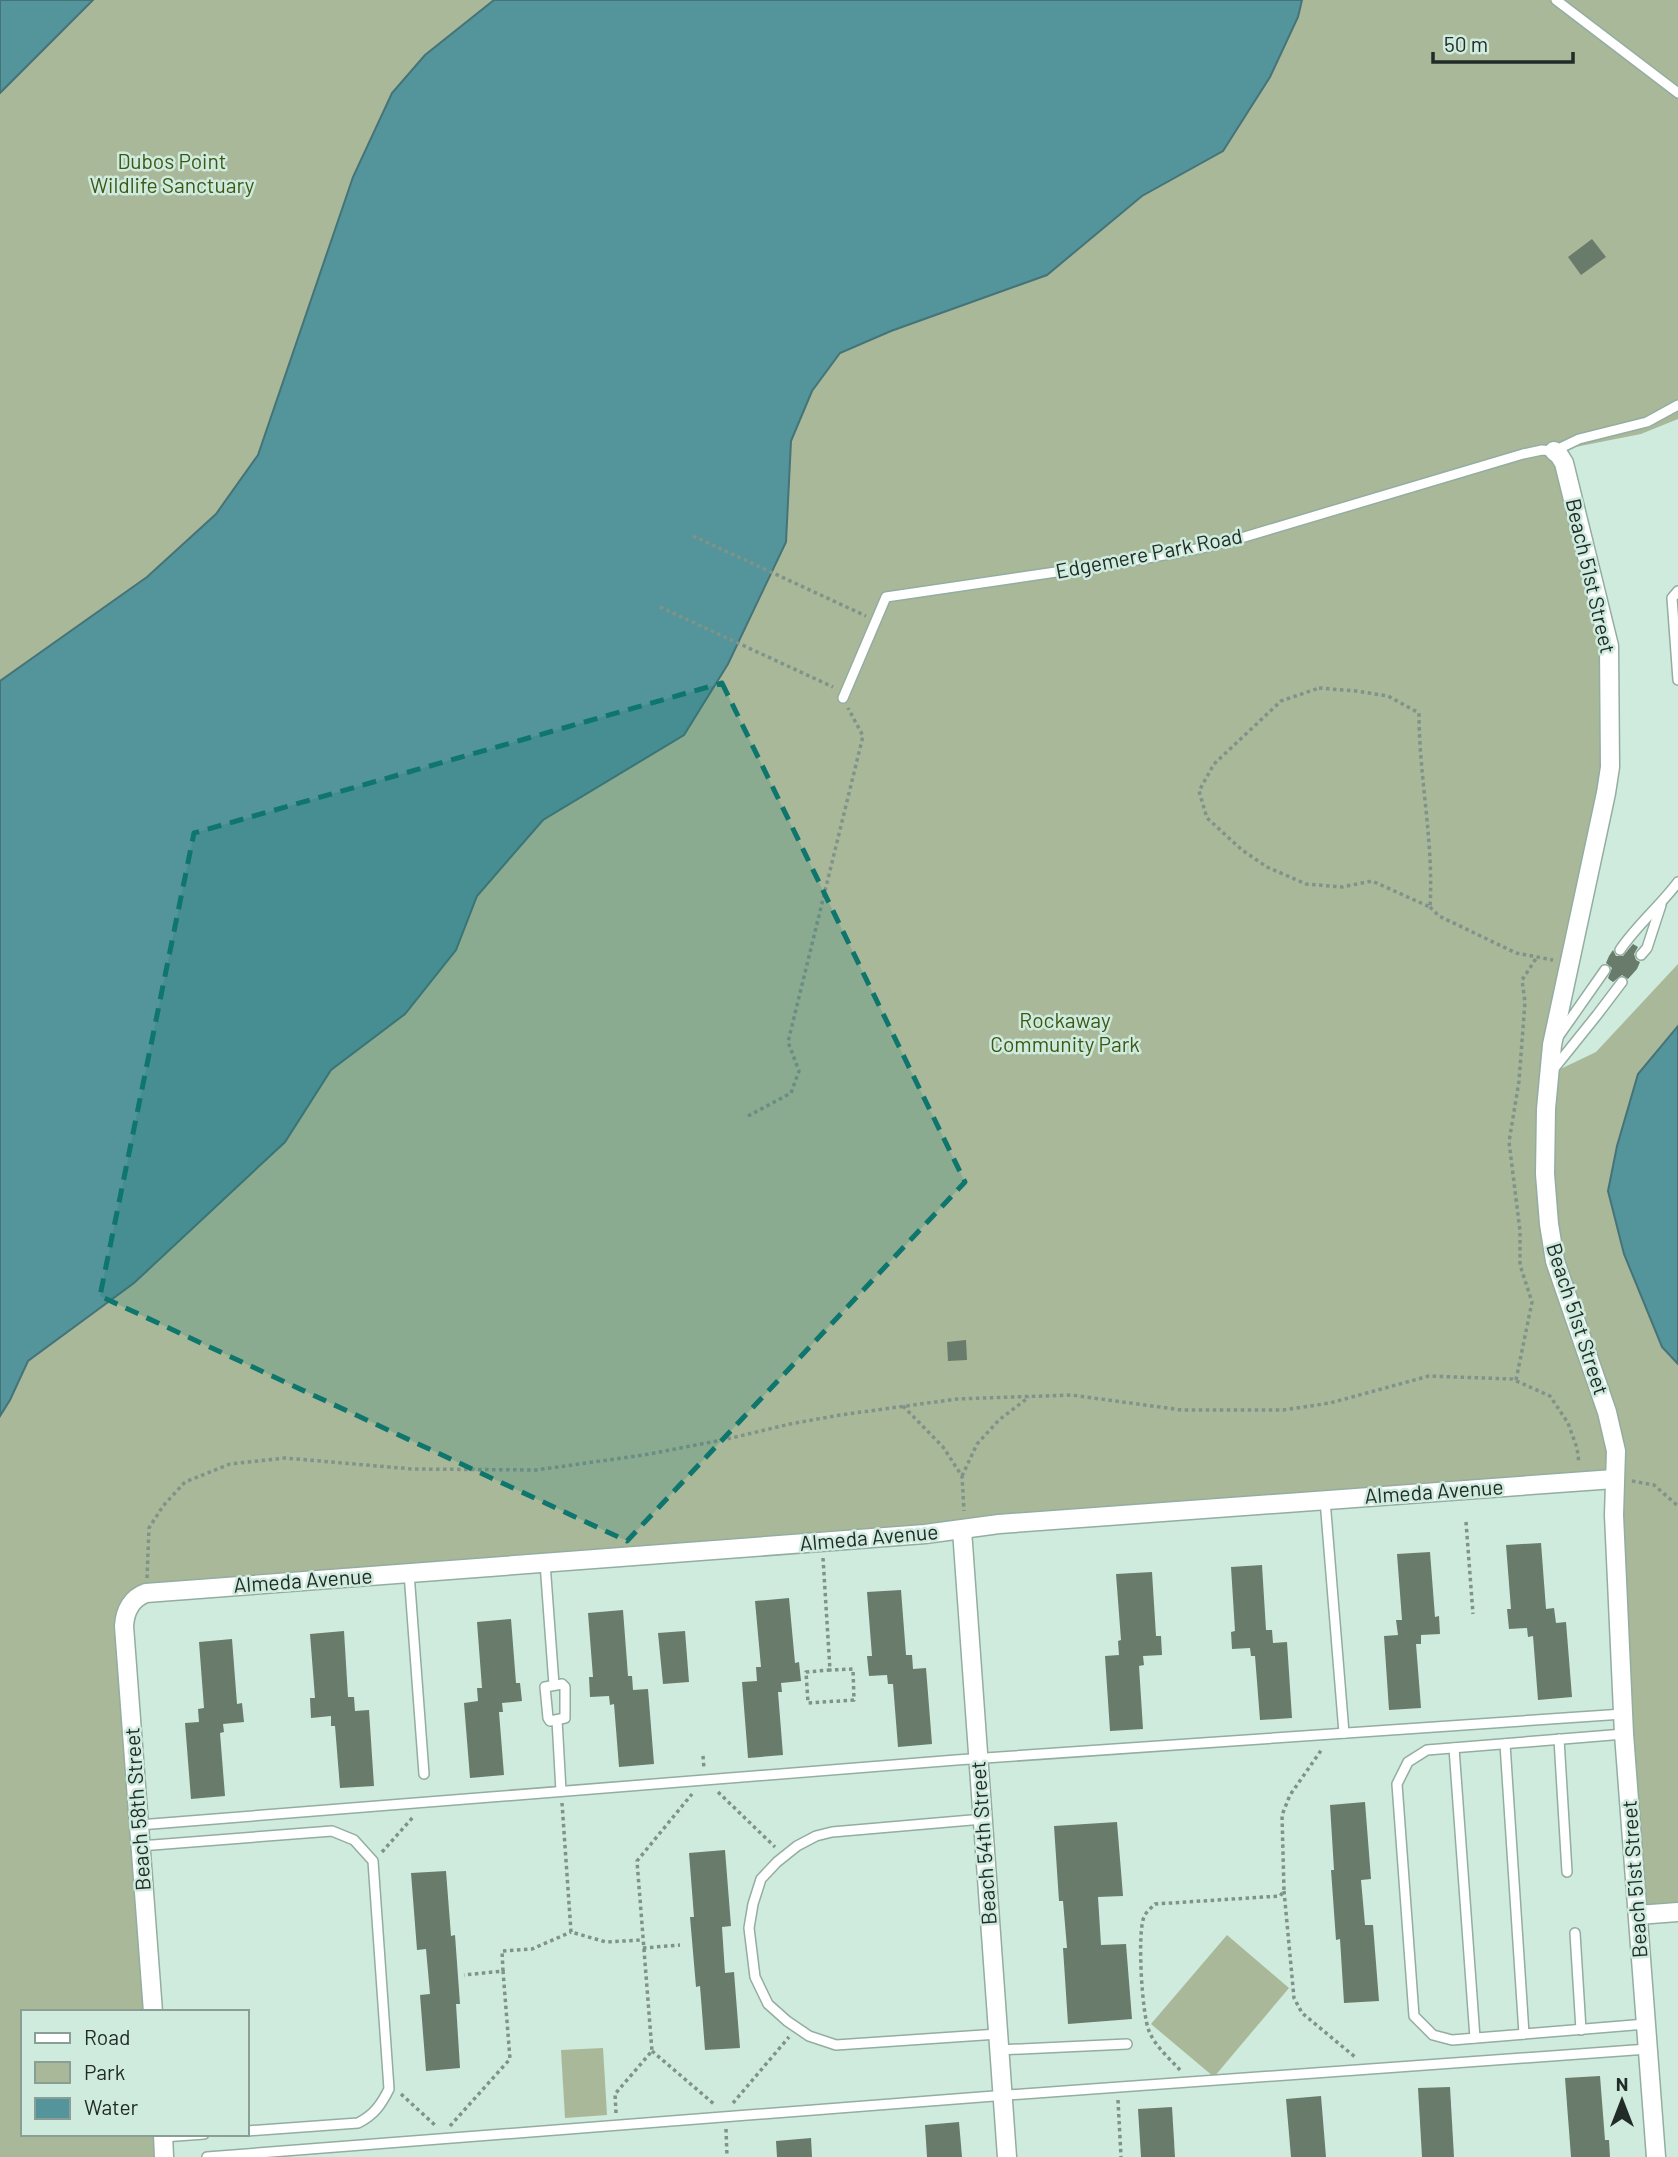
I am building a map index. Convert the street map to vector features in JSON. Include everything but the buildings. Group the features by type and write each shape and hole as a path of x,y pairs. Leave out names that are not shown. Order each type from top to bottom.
{"street":[{"name":"Beach 51st Street","path":"1553,451 1564,463 1609,646 1609,779 1552,1045 1545,1174 1551,1241 1561,1282 1615,1442 1617,1461 1614,1479 1624,1734 1656,2157"},
{"name":"Almeda Avenue","path":"146,1593 925,1535 999,1524 1614,1479"},
{"name":"Beach 54th Street","path":"962,1530 1007,2157"},
{"name":"Beach 58th Street","path":"146,1593 139,1595 129,1607 124,1626 153,2010"},
{"path":"1638,1915 1678,1912"},
{"path":"163,2136 164,2157"}],"lane":[{"path":"1556,0 1678,93"},
{"path":"1553,451 1579,439 1647,422 1678,405"},
{"name":"Edgemere Park Road","path":"844,695 886,597 1202,548 1523,454 1553,451"},
{"path":"1678,591 1672,598 1678,680"},
{"path":"1620,950 1629,936 1662,904 1678,882"},
{"path":"1641,956 1647,948 1662,904"},
{"path":"1552,1045 1605,970"},
{"path":"1549,1075 1622,982"},
{"path":"1325,1500 1344,1733"},
{"path":"545,1563 554,1685"},
{"path":"409,1573 424,1774"},
{"path":"554,1685 565,1686 564,1720 550,1721 548,1718 545,1687 554,1685"},
{"path":"139,1825 978,1758 1623,1714"},
{"path":"557,1720 561,1791"},
{"path":"1624,1734 1427,1750 1408,1762 1397,1784 1414,2016 1433,2035 1452,2040 1646,2024"},
{"path":"1559,1739 1567,1872"},
{"path":"1505,1744 1524,2034"},
{"path":"1454,1748 1475,2038"},
{"path":"983,1819 832,1832 816,1836 784,1856 761,1878 749,1928 755,1977 768,2004 809,2036 836,2045 999,2042 1127,2044"},
{"path":"140,1846 332,1830 354,1840 373,1861 389,2089 372,2116 358,2123 248,2131"},
{"path":"1575,1933 1581,2030"},
{"path":"208,2157 1648,2049"}],"path":[{"path":"693,536 876,621"},
{"path":"660,607 844,695 863,736 788,1042 799,1071 791,1093 748,1116"},
{"path":"1430,907 1432,881 1419,746 1419,713 1388,696 1319,688 1281,701 1214,764 1199,791 1207,818 1242,850 1259,861 1306,884 1342,887 1372,881 1430,907 1439,916 1516,953 1569,963"},
{"path":"1516,1380 1532,1302 1520,1265 1520,1231 1509,1142 1519,1082 1525,1002 1522,980 1537,957"},
{"path":"146,1593 149,1528 163,1506 186,1482 230,1464 285,1458 412,1469 536,1470 644,1455 790,1424 957,1399 1071,1395 1182,1410 1283,1410 1330,1403 1429,1376 1478,1376 1516,1380 1549,1396 1568,1423 1580,1465"},
{"path":"962,1476 977,1444 999,1420 1029,1397"},
{"path":"903,1406 943,1447 962,1476 965,1510 962,1530"},
{"path":"1614,1479 1654,1485 1678,1506"},
{"path":"1466,1522 1473,1614"},
{"path":"822,1542 830,1670"},
{"path":"853,1669 854,1700 808,1703 806,1672 830,1670 853,1669"},
{"path":"1332,1734 1290,1795 1282,1815 1284,1891 1294,1998 1302,2013 1369,2070"},
{"path":"727,2157 725,2117 716,2105 652,2051 637,1861 705,1779 784,1856"},
{"path":"561,1791 571,1932"},
{"path":"373,1861 416,1814 417,1803"},
{"path":"1191,2082 1149,2031 1143,2006 1141,1934 1144,1916 1155,1904 1279,1896 1284,1891"},
{"path":"444,2139 451,2124 510,2059 502,1951 532,1948 571,1932 606,1942 642,1940"},
{"path":"643,1948 680,1945"},
{"path":"464,1975 503,1971"},
{"path":"725,2117 797,2028"},
{"path":"617,2125 615,2094 652,2051"},
{"path":"1117,2088 1121,2157"},
{"path":"389,2089 404,2095 435,2124 444,2139"}],"highlighted area":[{"path":"722,683 965,1182 627,1541 100,1296 194,833"}],"green space":[{"name":"Dubos Point Wildlife Sanctuary","path":"38,0 494,0 425,55 392,93 353,177 258,455 216,514 147,577 0,681 0,28"},
{"name":"Rockaway Community Park","path":"1302,0 1678,0 1678,419 1641,434 1555,451 1607,635 1610,767 1550,1074 1596,1052 1678,964 1678,1026 1638,1074 1662,1347 1678,1364 1678,1912 1638,1915 1614,1480 153,1592 129,1607 153,2010 21,2010 21,2136 163,2136 164,2157 0,2157 0,1416 28,1361 134,1283 285,1142 331,1070 405,1014 456,950 477,896 543,820 684,735 728,664 786,542 791,441 812,391 840,353 891,331 1047,275 1142,196 1223,151 1270,77 1298,17"},
{"path":"1227,1935 1289,1988 1214,2077 1151,2024"},
{"path":"603,2048 607,2115 565,2118 561,2050"}],"water":[{"path":"0,0 93,0 0,93"},
{"path":"494,0 1302,0 1298,17 1270,77 1223,151 1142,196 1047,275 891,331 840,353 812,391 791,441 786,542 728,664 684,735 543,820 477,896 456,950 405,1014 331,1070 285,1142 134,1283 28,1361 0,1416 0,681 147,577 216,514 258,455 353,177 392,93 425,55"},
{"path":"1678,1026 1678,1364 1662,1347 1624,1254 1608,1191 1617,1146 1638,1074"}]}
